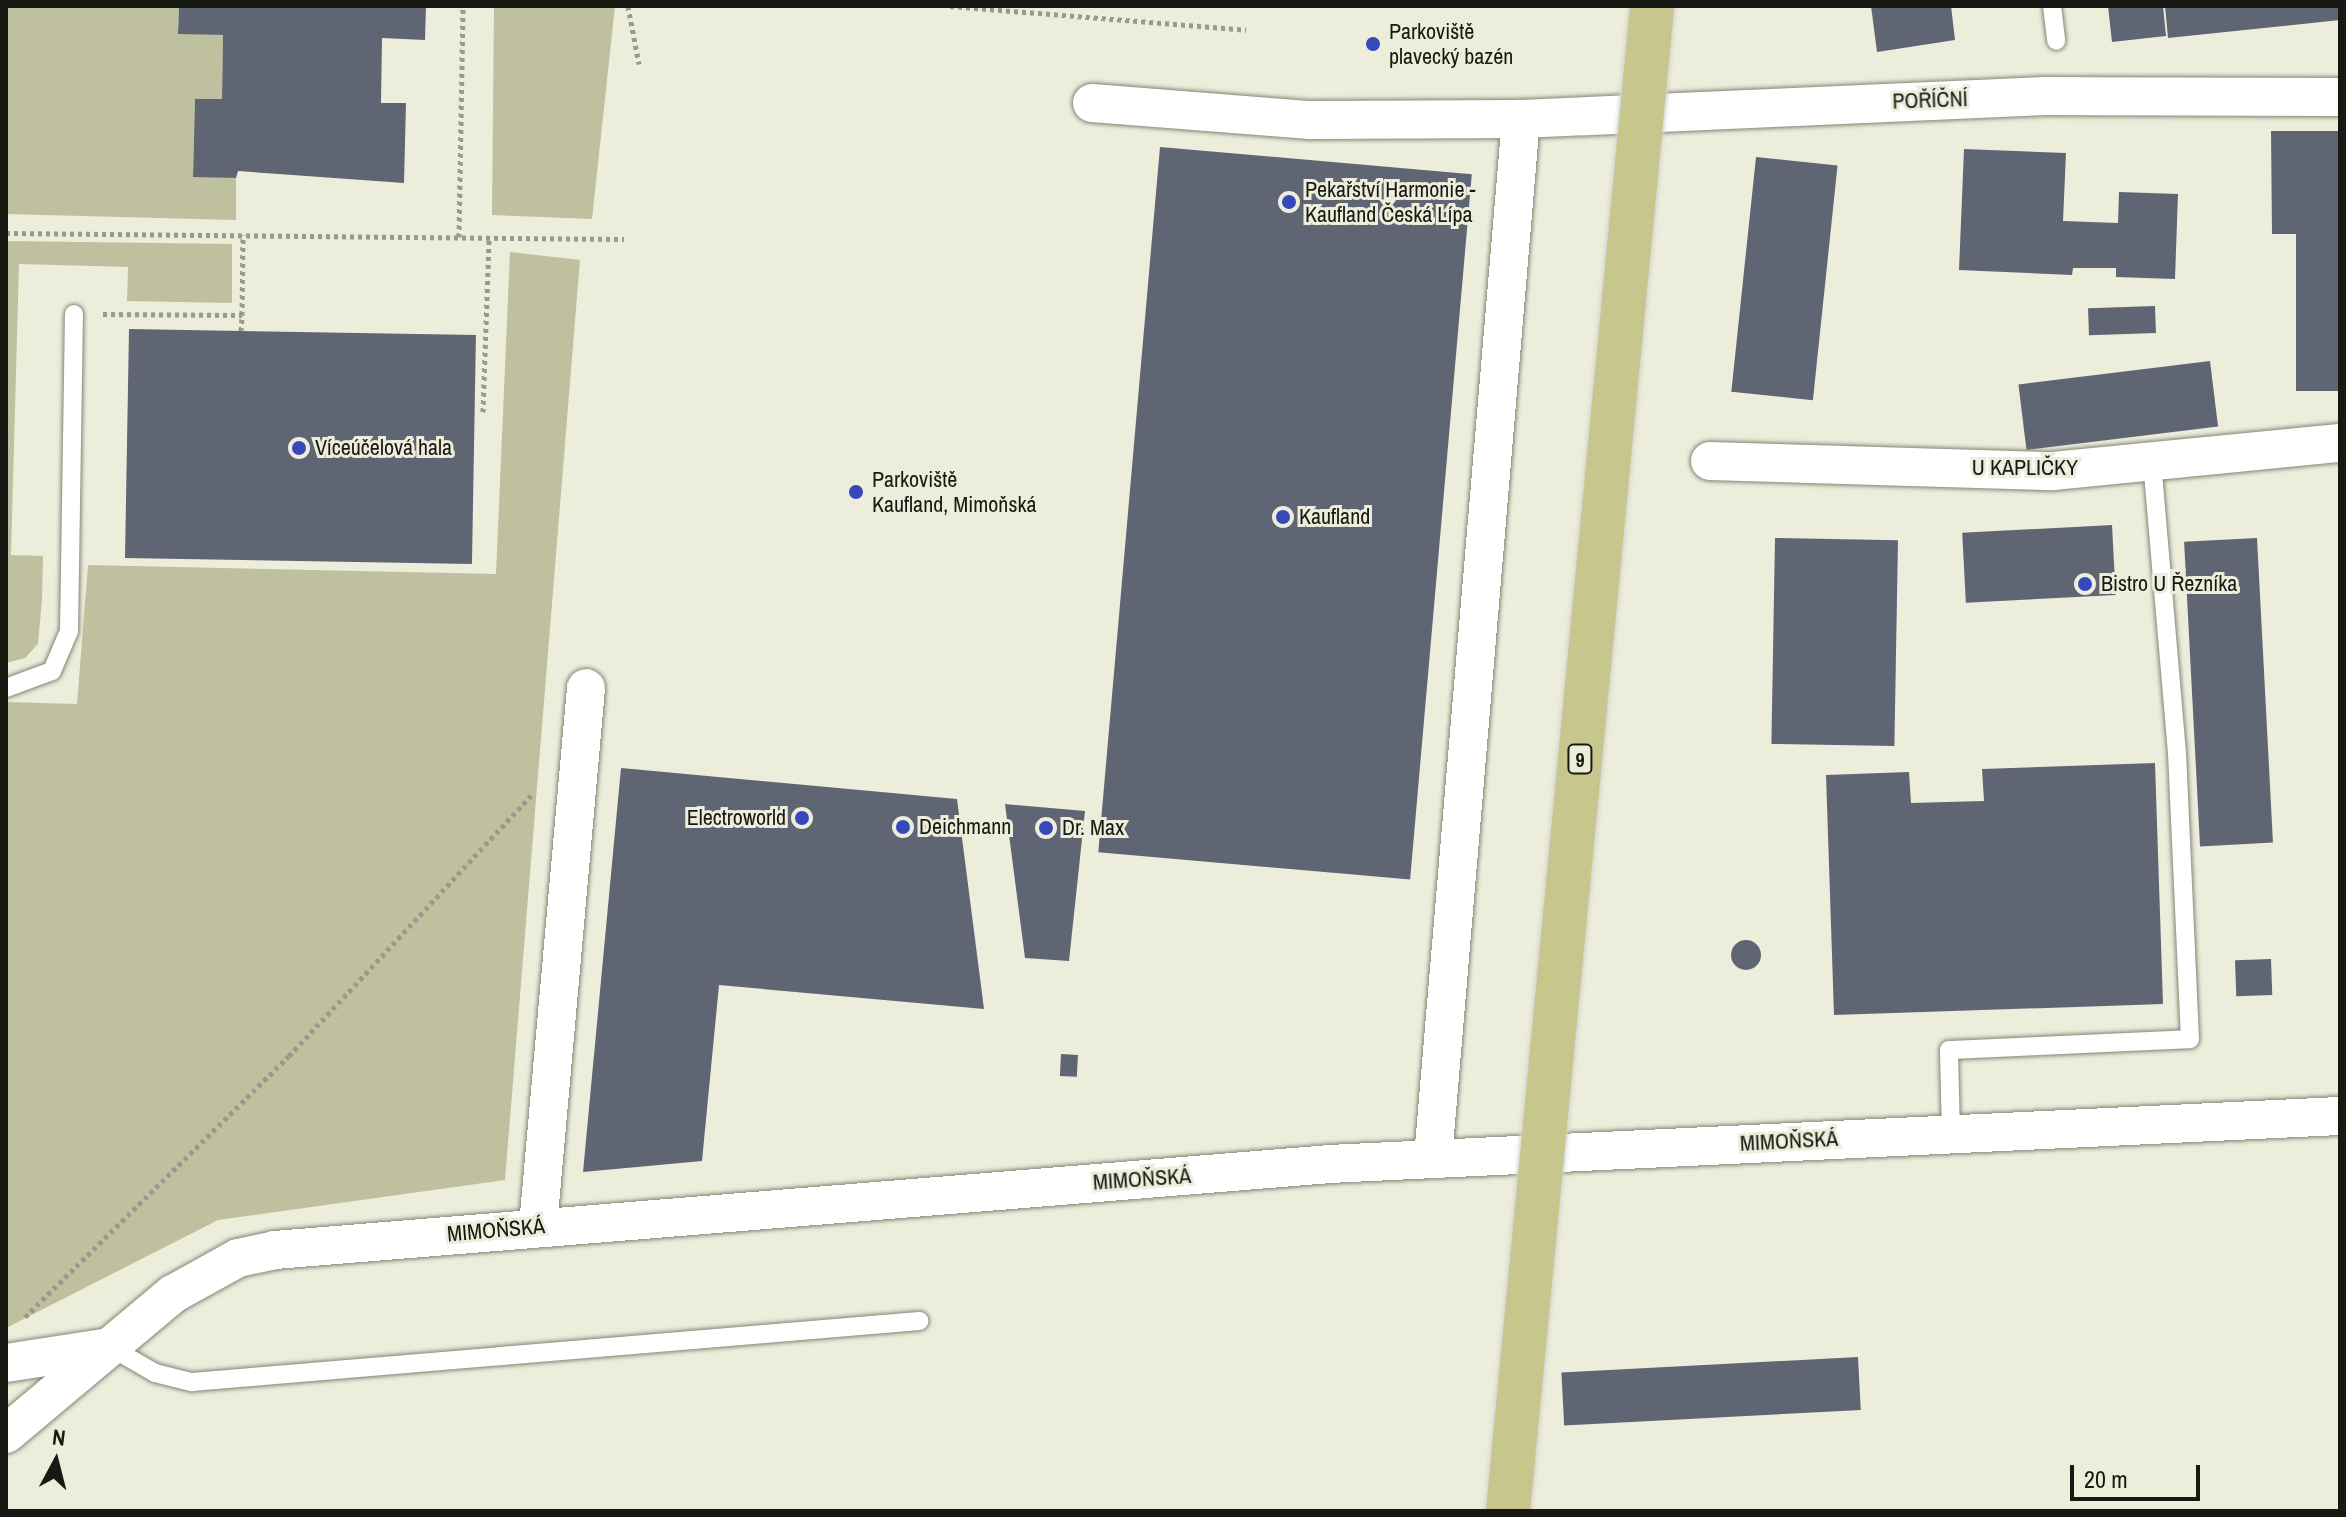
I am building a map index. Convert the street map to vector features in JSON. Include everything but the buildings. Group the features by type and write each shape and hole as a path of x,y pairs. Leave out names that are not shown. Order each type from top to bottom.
{"main road":[{"name":"9","path":"1508,1511 1652,6"}],"street":[{"name":"POŘÍČNÍ","path":"1092,103 1310,120 1521,119 2045,96 2340,97"},
{"path":"1433,1158 1521,119"},
{"name":"U KAPLIČKY","path":"1710,461 2053,471 2340,443"},
{"path":"538,1226 586,688"},
{"name":"MIMOŇSKÁ","path":"6,1434 193,1281 238,1258 538,1226 1433,1158 2340,1116"},
{"path":"6,1363 110,1347"}],"lane":[{"path":"2052,6 2056,41"},
{"path":"6,688 52,671 69,631 74,314"},
{"path":"1951,1134 1949,1050 2190,1039 2177,753 2152,461"},
{"path":"110,1347 155,1373 192,1382 919,1321"}],"path":[{"path":"459,237 463,6"},
{"path":"628,6 639,64"},
{"path":"950,6 1246,30"},
{"path":"6,233 624,239"},
{"path":"241,331 243,235"},
{"path":"483,412 489,237"},
{"path":"74,314 242,315"},
{"path":"16,1325 289,1056 543,783"}],"green space":[{"path":"6,6 179,6 178,33 223,35 222,99 195,99 193,176 236,178 236,220 6,214"},
{"path":"494,6 615,6 592,219 492,215"},
{"path":"6,241 232,244 232,303 127,301 128,267 19,264 11,555 43,556 42,600 38,644 25,658 6,663"},
{"path":"510,252 580,260 505,1180 218,1220 6,1328 6,702 77,704 88,565 496,574"}],"place":[{"name":"Parkoviště plavecký bazén","path":"1373,44"},
{"name":"Pekařství Harmonie - Kaufland Česká Lípa","path":"1289,202"},
{"name":"Víceúčelová hala","path":"299,448"},
{"name":"Parkoviště Kaufland, Mimoňská","path":"856,492"},
{"name":"Kaufland","path":"1283,517"},
{"name":"Bistro U Řezníka","path":"2085,584"},
{"name":"Electroworld","path":"802,818"},
{"name":"Deichmann","path":"903,827"},
{"name":"Dr. Max","path":"1046,828"}]}
